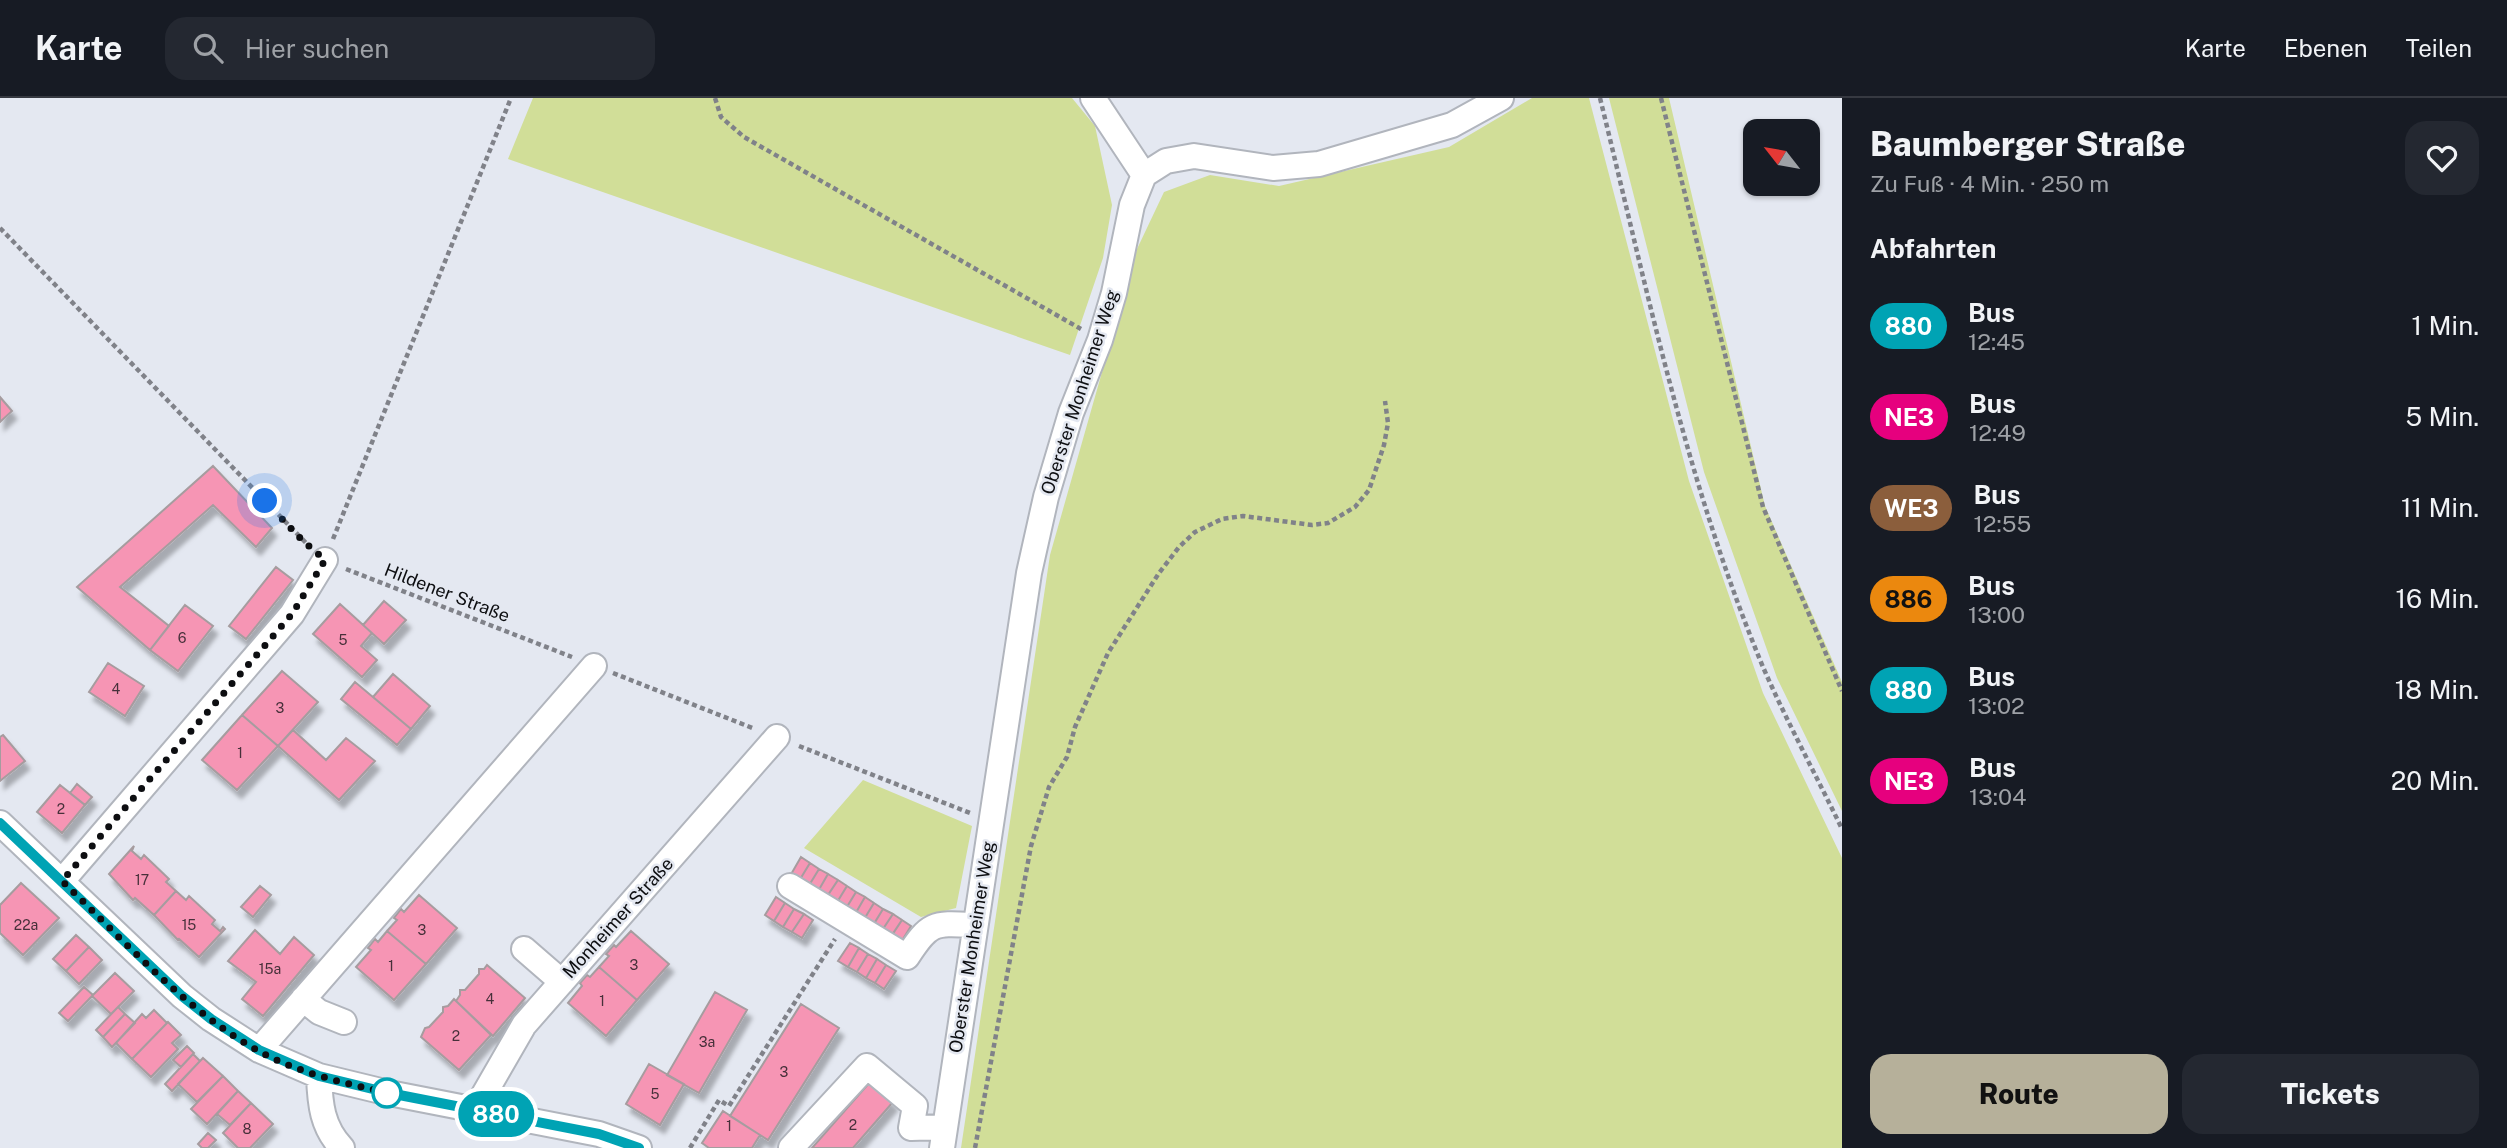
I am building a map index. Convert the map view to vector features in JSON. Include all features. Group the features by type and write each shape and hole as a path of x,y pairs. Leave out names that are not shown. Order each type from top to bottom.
{"street":[{"path":"1093,98 1144,175 1166,160 1194,156 1273,167 1319,164 1452,125 1501,98"},
{"name":"Oberster Monheimer Weg","path":"943,1137 1027,586 1046,497 1071,413 1100,340 1114,292 1132,205 1144,175"},
{"path":"62,881 292,614 325,560"},
{"path":"259,1050 593,666"},
{"name":"Monheimer Straße","path":"475,1110 524,1025 778,737"},
{"path":"0,822 182,996 211,1019 259,1050 319,1076 599,1134 639,1148"},
{"path":"790,886 907,957 921,935 931,927 943,923 974,925"},
{"path":"524,949 562,982"},
{"path":"303,999 319,1012 344,1022"},
{"path":"791,1148 867,1066 915,1106 911,1128 943,1137"},
{"path":"319,1076 320,1108 326,1127 342,1148"}],"path":[{"path":"325,560 511,98"},
{"path":"715,98 721,117 744,137 1100,340"},
{"path":"1600,98 1689,451 1724,560 1764,668 1842,829"},
{"path":"1661,98 1763,507 1842,691"},
{"name":"Hildener Straße","path":"0,228 303,541 325,560 992,821"},
{"path":"975,1148 1031,846 1049,787 1067,757 1075,727 1108,653 1159,573 1179,547 1195,532 1222,519 1243,516 1312,525 1328,523 1355,507 1369,490 1384,446 1388,423 1385,401"},
{"path":"690,1148 719,1100 729,1106 847,920"}],"green space":[{"path":"533,98 1072,98 1095,126 1112,205 1103,258 1070,355 508,159"},
{"path":"1532,98 1589,98 1689,481 1763,693 1842,858 1842,1148 961,1148 1050,555 1137,249 1164,192 1210,175 1279,186 1449,147"},
{"path":"1609,98 1669,98 1765,506 1842,682 1842,811 1777,678 1704,472"},
{"path":"863,780 972,826 956,908 921,917 804,848"}],"building":[{"path":"0,397 12,411 0,422"},
{"path":"213,466 272,528 256,547 213,505 120,587 169,626 150,650 77,587"},
{"path":"276,567 293,580 246,639 229,626"},
{"path":"384,601 406,620 384,644 363,625"},
{"path":"340,604 372,633 361,646 377,660 362,677 313,634"},
{"path":"185,605 213,626 178,671 150,650"},
{"path":"108,663 144,686 125,716 89,692"},
{"path":"282,671 318,702 278,746 242,715"},
{"path":"393,674 430,706 411,729 373,697"},
{"path":"355,682 411,729 397,745 341,699"},
{"path":"242,715 278,746 237,790 202,760"},
{"path":"293,730 326,760 346,738 375,761 339,800 278,746"},
{"path":"3,735 25,761 0,781 0,737"},
{"path":"77,784 92,797 85,805 70,793"},
{"path":"60,785 85,805 62,833 37,812"},
{"path":"134,846 132,851 141,859 144,855 169,879 166,882 176,891 154,915 135,898 133,900 109,874"},
{"path":"801,857 810,863 799,881 790,876"},
{"path":"810,863 819,869 808,887 799,881"},
{"path":"819,869 828,874 817,893 808,887"},
{"path":"828,874 838,880 826,898 817,893"},
{"path":"838,880 847,886 836,904 826,898"},
{"path":"21,883 59,918 23,955 0,933 0,905"},
{"path":"260,886 271,895 253,917 241,907"},
{"path":"847,886 856,892 845,910 836,904"},
{"path":"176,891 186,900 189,896 215,920 212,924 220,931 223,927 225,929 199,957 154,915"},
{"path":"856,892 865,897 854,916 845,910"},
{"path":"419,895 457,928 426,964 387,931 397,920 394,918 401,909 404,912"},
{"path":"776,897 785,903 774,921 765,915"},
{"path":"865,897 874,903 863,921 854,916"},
{"path":"785,903 794,909 783,927 774,921"},
{"path":"874,903 883,909 872,927 863,921"},
{"path":"794,909 804,914 792,932 783,927"},
{"path":"883,909 893,914 881,932 872,927"},
{"path":"804,914 813,920 802,938 792,932"},
{"path":"893,914 902,920 890,938 881,932"},
{"path":"902,920 911,926 900,944 890,938"},
{"path":"255,930 280,954 294,937 314,955 263,1016 242,999 256,982 228,961"},
{"path":"387,931 426,964 394,1000 356,967 371,950 368,948 375,939 378,942"},
{"path":"631,931 669,964 637,1000 599,967 614,945 616,947"},
{"path":"76,935 89,947 66,971 53,959"},
{"path":"850,943 859,948 848,967 838,961"},
{"path":"89,947 102,960 79,984 66,971"},
{"path":"859,948 868,954 857,972 848,967"},
{"path":"868,954 877,959 866,978 857,972"},
{"path":"877,959 886,965 875,983 866,978"},
{"path":"487,965 525,998 493,1036 456,1001 460,990 465,990 479,974 479,969 484,969"},
{"path":"886,965 896,971 884,989 875,983"},
{"path":"599,967 637,1000 606,1036 568,1003 582,986 580,983"},
{"path":"115,973 134,991 111,1014 92,996"},
{"path":"84,987 93,995 68,1021 59,1013"},
{"path":"715,992 747,1010 699,1093 667,1075"},
{"path":"454,999 491,1035 459,1070 421,1037 425,1028 443,1012 443,1007 448,1006"},
{"path":"801,1004 839,1028 768,1140 730,1116"},
{"path":"118,1007 125,1014 103,1037 96,1030"},
{"path":"154,1010 167,1023 132,1059 116,1043 142,1014 146,1018"},
{"path":"125,1014 135,1023 112,1047 103,1037"},
{"path":"168,1022 181,1035 172,1043 178,1049 151,1077 132,1059"},
{"path":"187,1046 194,1053 181,1067 173,1060"},
{"path":"193,1054 200,1061 172,1091 165,1084"},
{"path":"203,1058 223,1076 197,1102 178,1084"},
{"path":"649,1064 684,1084 660,1125 626,1104"},
{"path":"223,1076 238,1091 207,1124 191,1109"},
{"path":"870,1082 893,1102 853,1148 812,1148"},
{"path":"238,1091 251,1103 230,1125 217,1114"},
{"path":"251,1103 273,1124 250,1148 238,1148 223,1133"},
{"path":"723,1111 760,1135 752,1148 709,1148 702,1143"},
{"path":"208,1133 216,1140 208,1148 202,1148 198,1144"}],"bus line":[{"name":"880","path":"0,823 182,996 211,1019 280,1061 342,1083 599,1134 639,1148"}],"route":[{"path":"265,501 325,560 292,614 62,881 182,996 211,1019 280,1061 342,1083 387,1093"}]}
